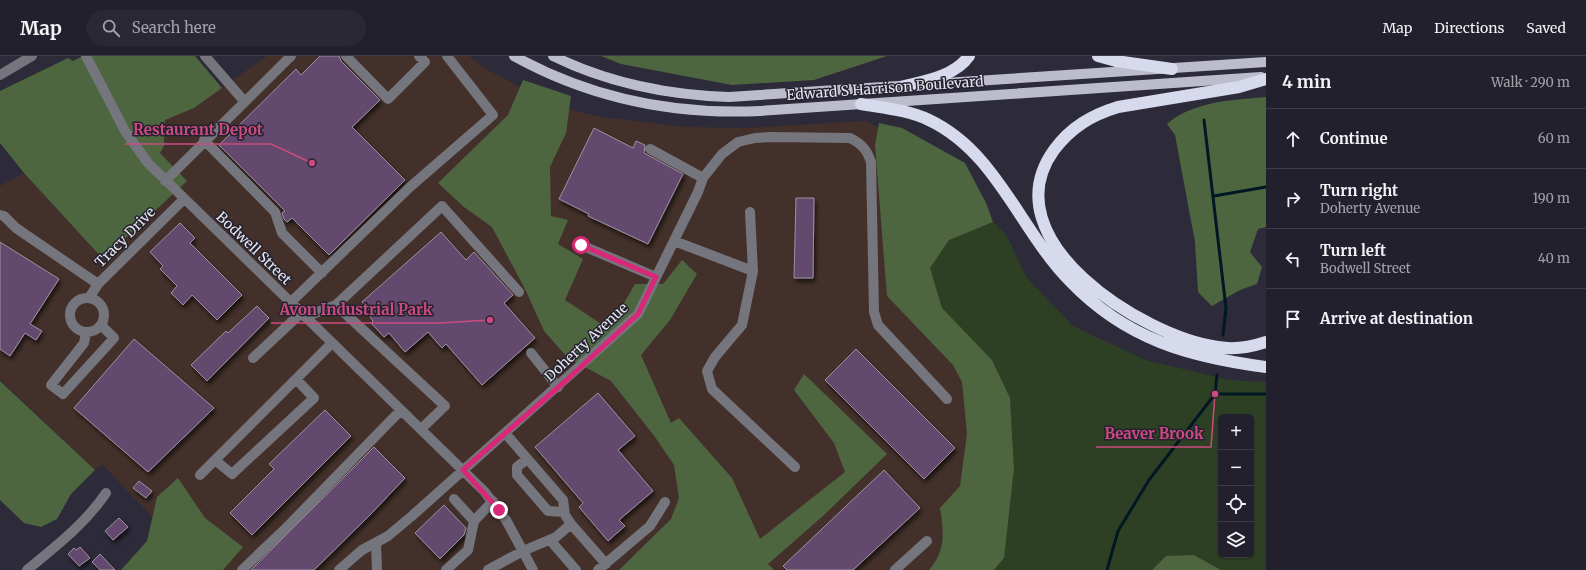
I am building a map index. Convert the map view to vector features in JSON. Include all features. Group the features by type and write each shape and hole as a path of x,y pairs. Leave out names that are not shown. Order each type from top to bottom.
{"highway":[{"path":"901,87 944,75 960,65 969,56"},
{"path":"1098,56 1116,61 1172,69"},
{"path":"1266,78 1239,87 1118,107 1101,112 1086,120 1065,136 1048,160 1041,179 1039,202 1045,226 1057,248 1091,285 1119,307 1158,329 1205,345 1235,348 1250,347 1266,342"},
{"path":"861,104 896,110 928,119 964,142 986,165 1041,246 1060,271 1081,292 1112,316 1139,333 1177,349 1223,361 1266,367"}],"main road":[{"name":"Edward S Harrison Boulevard","path":"514,56 558,77 590,90 656,106 691,110 743,111 1266,78"},
{"name":"Edward S Harrison Boulevard","path":"553,56 593,73 625,83 694,95 729,97 762,97 1266,62"}],"street":[{"path":"0,75 32,56"},
{"name":"Bodwell Street","path":"86,56 125,131 148,163 493,501 506,520 532,570"},
{"path":"206,56 244,101"},
{"path":"165,180 291,56"},
{"path":"346,56 388,99 425,58"},
{"path":"290,303 410,187 493,114 447,56"},
{"name":"Doherty Avenue","path":"340,570 362,550 388,536 558,388 638,314 703,178 722,154 738,142 754,138 835,137 850,138 860,143 867,152 871,162 874,312 878,326 947,399"},
{"path":"204,140 274,212 282,233 322,273"},
{"path":"650,149 703,178"},
{"name":"Tracy Drive","path":"89,298 98,284 184,199"},
{"path":"253,358 303,315 336,305 442,206 519,292"},
{"path":"750,212 753,270 742,325 715,357 707,372 712,389 795,467"},
{"path":"0,215 4,216 16,228 98,284"},
{"path":"674,241 753,270"},
{"path":"581,245 656,277"},
{"path":"89,298 95,300 103,308 104,320 101,325 92,332 86,333 81,332 72,325 69,314 71,308 78,300 89,298"},
{"path":"336,305 445,406 420,429"},
{"path":"86,333 84,343 51,385 63,394 114,338 101,325"},
{"path":"200,475 332,343"},
{"path":"531,353 558,388"},
{"path":"215,460 232,474 314,398 296,379"},
{"path":"242,570 287,527 401,410"},
{"path":"505,433 563,500 564,512 602,567 650,526 665,502"},
{"path":"527,458 517,467 517,475 548,511 564,512"},
{"path":"27,570 81,525 94,511 106,493"},
{"path":"454,499 474,521"},
{"path":"446,570 468,550 474,521 493,501"},
{"path":"488,570 523,551 550,540 571,524"},
{"path":"550,540 576,570"},
{"path":"895,570 927,541"},
{"path":"376,542 377,570"}],"shaded area":[{"path":"267,56 469,56 486,69 544,99 576,111 602,117 684,127 747,128 865,121 949,160 983,211 966,570 203,570 102,464 95,470 0,380 0,186 24,173 103,259 164,146 165,119 194,108"}],"green space":[{"path":"83,56 195,56 222,88 194,108 165,120 164,146 160,153 187,181 103,259 24,173 0,143 0,91 68,58 73,61"},
{"path":"601,56 887,56 814,80 732,85 621,64"},
{"path":"523,80 571,96 566,133 550,167 551,216 568,220 558,244 583,259 565,300 606,327 620,310 635,284 663,284 682,260 697,274 670,320 641,355 671,423 679,418 732,478 760,539 845,472 834,443 794,390 804,374 887,454 823,516 768,564 774,570 619,570 671,519 679,498 674,465 655,437 611,381 568,358 544,331 526,291 492,227 464,207 438,183 508,115"},
{"path":"1266,97 1266,227 1258,229 1250,252 1262,267 1257,284 1240,290 1212,306 1198,292 1195,242 1175,135 1167,124 1177,116 1201,106 1227,101"},
{"path":"879,123 902,128 965,163 986,203 993,222 949,240 930,268 942,308 992,360 1010,398 1014,469 1004,558 994,570 929,570 935,563 941,548 943,533 940,508 960,486 967,434 962,382 953,365 887,296 875,145"},
{"path":"993,222 1007,236 1026,277 1073,326 1145,360 1229,380 1266,382 1266,570 1221,570 1194,555 1166,556 1152,570 994,570 1004,558 1014,469 1010,398 992,360 942,308 930,268 949,240"},
{"path":"0,381 95,470 71,494 57,519 41,527 24,523 0,500"},
{"path":"178,478 205,518 243,547 223,570 121,570 147,541 157,497"},
{"path":"1194,555 1221,570 1152,570 1166,556"}],"building":[{"path":"320,56 339,56 341,61 380,100 352,127 405,180 329,255 292,218 287,222 284,219 282,213 285,211 219,145 296,69 301,75"},
{"path":"594,128 633,148 636,141 645,145 644,153 683,174 648,244 588,216 589,214 559,199"},
{"path":"796,198 814,198 813,278 794,278"},
{"path":"180,223 195,238 190,243 242,295 217,320 192,295 183,305 171,293 177,286 160,269 163,266 150,252"},
{"path":"441,232 466,260 474,252 513,295 504,303 535,338 482,385 446,344 442,348 428,332 405,352 389,333 384,337 371,323 373,321 370,317 373,314 362,302"},
{"path":"0,242 59,279 30,324 42,331 36,340 25,333 10,356 0,349"},
{"path":"257,306 269,318 207,381 191,365 226,331 228,333"},
{"path":"134,339 214,408 148,472 74,408"},
{"path":"856,349 955,448 924,479 825,380"},
{"path":"598,393 635,436 618,450 653,491 619,520 625,526 608,541 579,507 583,503 535,447"},
{"path":"325,410 351,436 252,535 230,513 274,469 269,464"},
{"path":"374,447 405,478 370,515 314,570 251,570"},
{"path":"884,470 920,508 853,570 787,570 783,566"},
{"path":"139,481 152,491 146,498 133,488"},
{"path":"444,505 466,528 464,535 440,559 415,533"},
{"path":"119,518 128,527 113,540 105,531"},
{"path":"80,547 90,558 79,566 68,554 74,548 76,550"},
{"path":"100,554 115,570 100,570 92,562"}],"waterway":[{"path":"1204,120 1226,308 1223,335"},
{"path":"1214,196 1266,187"},
{"path":"1215,394 1217,375"},
{"path":"1215,394 1266,394"},
{"path":"1107,570 1118,531 1149,480 1215,394"}],"place":[{"name":"Restaurant Depot","path":"312,163"},
{"name":"Avon Industrial Park","path":"490,320"},
{"name":"Beaver Brook","path":"1215,394"}],"route":[{"path":"499,510 484,491 463,470 570,377 638,314 656,277 581,245"}]}
